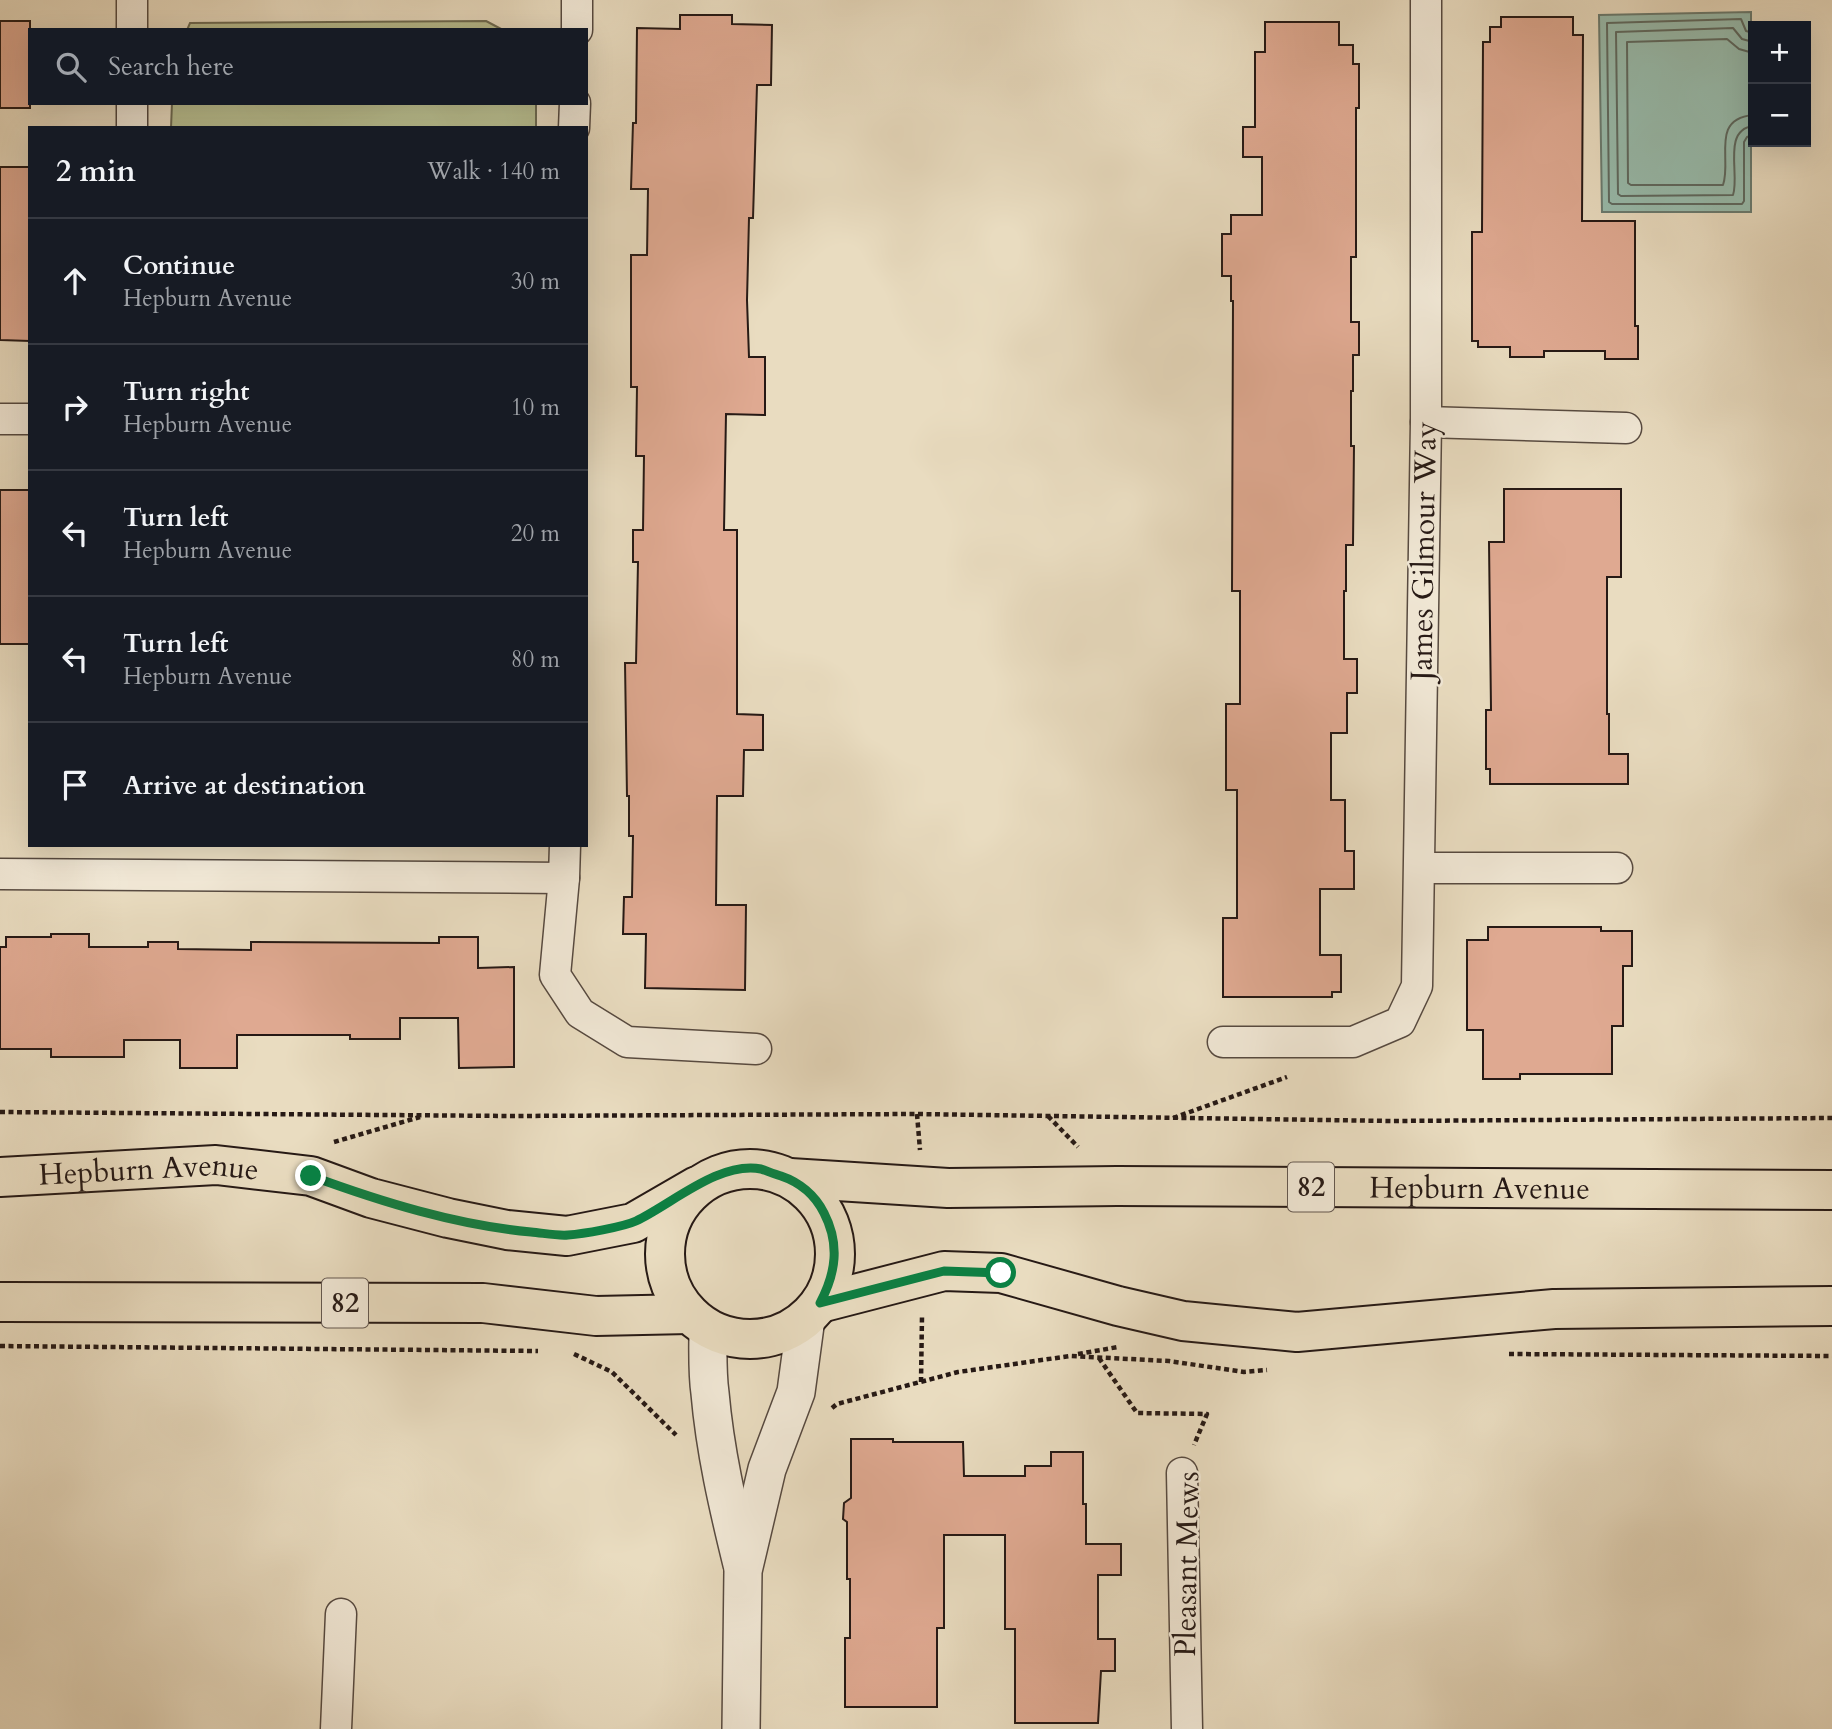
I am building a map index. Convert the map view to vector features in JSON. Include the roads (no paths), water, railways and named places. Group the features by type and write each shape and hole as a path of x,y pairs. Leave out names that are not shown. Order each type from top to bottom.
{"main road":[{"name":"Hepburn Avenue","path":"0,1177 216,1165 311,1176 370,1198 448,1218 507,1230 567,1236 633,1223 726,1172 759,1169 790,1178 948,1188 1117,1186 1832,1190"},
{"name":"Hepburn Avenue","path":"790,1178 807,1190 820,1206 830,1224 835,1244 835,1265 830,1285 813,1310"},
{"name":"Hepburn Avenue","path":"697,1186 677,1209 665,1236 665,1266 674,1295 698,1321"},
{"name":"82","path":"0,1302 483,1303 596,1316 698,1321 719,1334 750,1339 780,1334 813,1310 944,1271 1001,1273 1183,1321 1297,1332 1554,1309 1832,1306"}],"street":[{"path":"132,0 132,28"},
{"path":"577,28 578,0"},
{"name":"James Gilmour Way","path":"1223,1042 1353,1042 1400,1022 1417,986 1426,422 1426,0"},
{"path":"132,105 132,126"},
{"path":"574,126 575,105"},
{"path":"0,419 28,419"},
{"path":"1426,422 1626,428"},
{"path":"565,847 555,975 580,1013 627,1042 756,1049"},
{"path":"1420,868 1617,868"},
{"path":"0,874 564,878"},
{"path":"741,1729 743,1572 766,1469 796,1392 813,1310"},
{"path":"698,1321 722,1484 743,1572"},
{"name":"Pleasant Mews","path":"1182,1473 1187,1729"},
{"path":"336,1729 341,1614"}],"water":[{"path":"1751,12 1751,21 1748,21 1748,147 1751,147 1751,212 1602,212 1599,15"}]}
